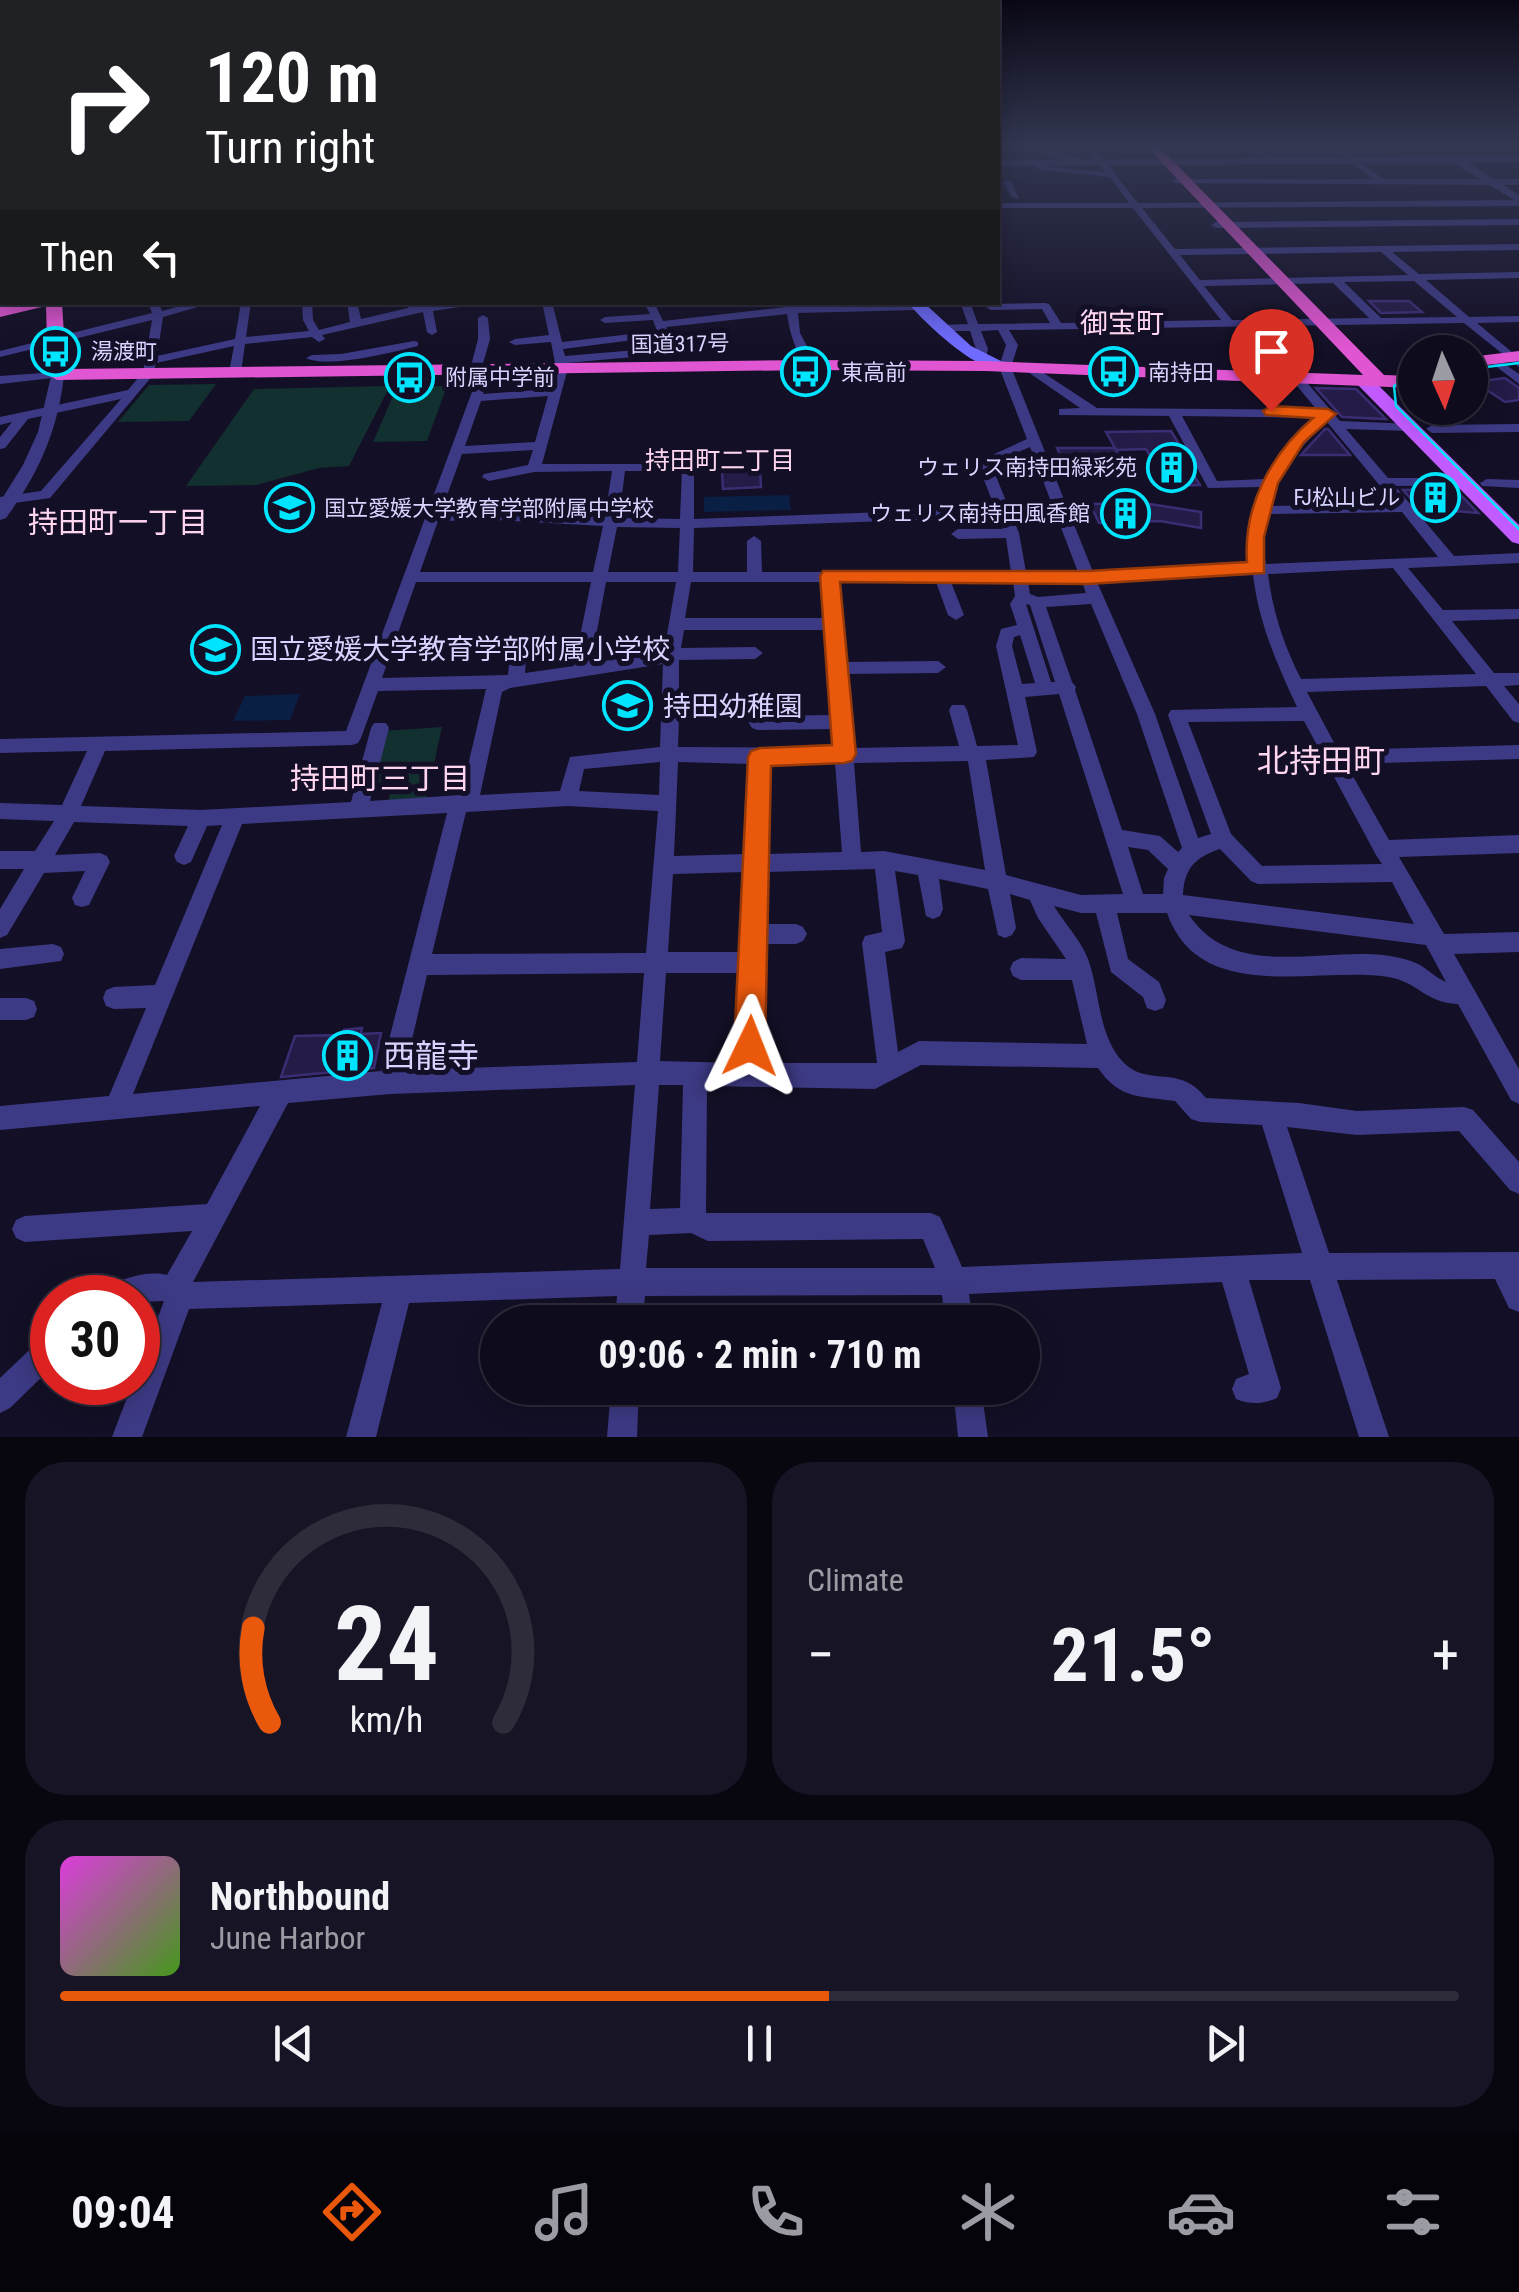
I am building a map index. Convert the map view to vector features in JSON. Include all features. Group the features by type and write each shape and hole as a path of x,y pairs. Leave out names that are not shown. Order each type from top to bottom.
{"highway":[{"path":"1213,214 1373,379 1398,381"},
{"path":"2,313 31,305"},
{"path":"54,305 56,375"},
{"name":"国道317号","path":"56,375 150,367 186,373 306,365 481,370 559,353 667,355 810,366 1373,379"},
{"path":"1373,379 1398,374"}],"main road":[{"path":"916,305 980,357 1005,368"},
{"path":"1373,379 1409,427 1519,537"},
{"path":"1373,379 1432,429 1519,515"}],"street":[{"path":"1143,214 1229,324"},
{"path":"1319,214 1358,248"},
{"path":"1423,214 1482,258"},
{"path":"1223,225 1519,222"},
{"path":"1173,252 1519,247"},
{"path":"1382,248 1512,365"},
{"path":"1493,267 1519,286"},
{"path":"1196,283 1519,275"},
{"path":"1336,279 1378,321"},
{"path":"0,354 56,342 156,308 183,305"},
{"path":"235,372 246,305"},
{"path":"306,365 320,346 318,333 308,320 307,305"},
{"path":"353,305 356,324"},
{"path":"150,367 240,341 318,333 413,306 457,305"},
{"path":"534,468 554,392 559,353 548,305"},
{"path":"651,305 661,325 667,355 718,342"},
{"path":"758,305 765,313"},
{"path":"515,342 559,353 661,325 765,313 791,306 916,305"},
{"path":"966,305 982,349 980,357"},
{"path":"791,306 795,332 810,366"},
{"path":"991,306 1044,306 1057,326"},
{"path":"4,505 45,495 130,393 150,367 156,308"},
{"path":"427,308 432,332"},
{"path":"388,316 393,345"},
{"path":"0,746 352,738 476,398 484,318"},
{"path":"942,328 1519,319"},
{"path":"605,320 661,325"},
{"path":"1002,327 1012,345 1005,368 1146,714 1192,848"},
{"path":"306,365 393,345 414,344"},
{"path":"1268,344 1451,562"},
{"path":"186,373 192,353"},
{"path":"1032,370 1094,412"},
{"path":"0,380 56,375 54,411 40,454 4,505"},
{"path":"476,398 554,392"},
{"path":"0,421 130,393"},
{"path":"1063,412 1173,412 1333,419 1409,427"},
{"path":"1173,412 1212,485 1269,483"},
{"path":"0,445 24,416"},
{"path":"1333,419 1283,458 1260,510 1255,537 1257,568 1277,648 1395,873 1466,994 1510,1059 1519,1092"},
{"path":"1432,429 1519,428"},
{"path":"1033,441 984,462 1012,534 1018,576 1068,687 1136,903"},
{"path":"1272,443 1283,458"},
{"path":"458,450 539,446"},
{"path":"488,476 534,468 689,467 685,575 672,656 658,964 646,1073 630,1305"},
{"path":"581,670 613,523 619,468"},
{"path":"1306,494 1464,481"},
{"path":"1487,483 1519,484"},
{"path":"1260,510 1407,508"},
{"path":"433,517 491,512 613,523 687,524 1004,512"},
{"path":"958,534 1012,534"},
{"path":"754,541 754,575"},
{"path":"412,577 1088,578 1519,558"},
{"path":"1398,564 1519,716"},
{"path":"830,576 852,860"},
{"path":"941,576 956,615"},
{"path":"1045,688 1018,604 1030,599 1096,598"},
{"path":"1438,616 1519,614"},
{"path":"677,624 835,624"},
{"path":"568,798 576,762 669,754 760,757 1028,752 1004,646 1008,633 1026,628"},
{"path":"511,681 520,644"},
{"path":"372,685 511,681 672,656 755,653"},
{"path":"838,668 938,667"},
{"path":"1296,686 1519,680"},
{"path":"390,1082 490,700 495,688 511,681"},
{"path":"1015,691 1068,687"},
{"path":"670,711 741,710"},
{"path":"958,710 973,754 1005,928"},
{"path":"1146,714 1309,714"},
{"path":"1177,714 1223,839 1258,875 1395,873"},
{"path":"758,724 842,722"},
{"path":"358,811 380,728"},
{"path":"0,928 6,906 67,816 99,744"},
{"path":"1332,758 1519,752"},
{"path":"749,1074 760,757"},
{"path":"0,811 67,816 235,818 568,798 668,804"},
{"path":"184,856 200,818"},
{"path":"116,1106 235,818"},
{"path":"1114,837 1153,842 1178,865"},
{"path":"1223,839 1192,848 1178,865 1171,883 1173,903 1182,922 1202,946 1227,960 1408,969 1440,992 1466,994"},
{"path":"1382,849 1519,844"},
{"path":"0,860 100,862 82,898"},
{"path":"884,860 894,941 872,943 889,1069"},
{"path":"664,865 884,860 994,881 1081,904 1173,903 1436,940 1519,942"},
{"path":"927,867 933,909"},
{"path":"1038,892 1042,911 1066,940 1080,970 1102,1056 1126,1081 1183,1090 1200,1110 1357,1122 1464,1120 1519,1182"},
{"path":"1104,904 1119,965 1151,990 1156,1000"},
{"path":"755,934 796,934"},
{"path":"0,959 53,954"},
{"path":"422,964 753,962"},
{"path":"1021,969 1080,970"},
{"path":"114,998 159,996"},
{"path":"0,1009 26,1009"},
{"path":"0,1118 390,1082 646,1073 874,1077 919,1053 1102,1056"},
{"path":"692,1220 694,1074"},
{"path":"126,1437 177,1293 281,1092"},
{"path":"1271,1114 1374,1437"},
{"path":"25,1229 214,1216"},
{"path":"636,1223 692,1220 708,1228 931,1226 954,1281 957,1305"},
{"path":"160,1291 954,1281 1232,1268 1511,1266 1519,1298"},
{"path":"1232,1268 1267,1388 1246,1389"},
{"path":"362,1437 400,1290"},
{"path":"0,1398 30,1369"},
{"path":"622,1437 624,1405"},
{"path":"969,1405 973,1437"}],"green space":[{"path":"216,384 189,421 118,422 149,385"},
{"path":"390,386 349,466 319,468 256,485 186,486 254,389"},
{"path":"447,386 427,441 373,442 397,387"},
{"path":"442,727 426,800 388,803 393,782 368,784 382,731"}],"water":[{"path":"789,495 791,510 704,512 704,497"},
{"path":"300,694 290,720 233,721 245,696"}],"building":[{"path":"1369,301 1409,301 1422,312 1381,313"},
{"path":"1505,378 1519,388 1519,400 1505,402 1488,391 1488,380"},
{"path":"1316,388 1356,389 1386,419 1342,417"},
{"path":"1328,429 1350,455 1301,455"},
{"path":"1171,431 1182,449 1177,449 1200,485 1167,486 1146,449 1116,450 1124,464 1065,465 1057,448 1115,448 1106,432"},
{"path":"760,470 761,487 723,489 722,472"},
{"name":"FJ松山ビル","path":"1455,489 1478,513 1419,508 1403,490"},
{"name":"ウェリス南持田風香館","path":"1143,503 1201,512 1201,528 1160,521 1099,523 1090,504"},
{"name":"西龍寺","path":"362,1028 361,1034 381,1033 374,1068 281,1077 295,1036 343,1035 344,1030"}],"tram line":[{"path":"1488,367 1519,363"},
{"path":"1398,384 1394,386 1398,408"},
{"path":"1415,425 1519,529"}],"place":[{"name":"湯渡町","path":"56,351"},
{"name":"東高前","path":"806,372"},
{"name":"南持田","path":"1113,372"},
{"name":"附属中学前","path":"410,377"},
{"name":"ウェリス南持田緑彩苑","path":"1172,467"},
{"name":"FJ松山ビル","path":"1435,497"},
{"name":"国立愛媛大学教育学部附属中学校","path":"289,508"},
{"name":"ウェリス南持田風香館","path":"1125,513"},
{"name":"国立愛媛大学教育学部附属小学校","path":"215,649"},
{"name":"持田幼稚園","path":"628,706"},
{"name":"西龍寺","path":"348,1056"}],"district":[{"name":"御宝町","path":"1122,323"},
{"name":"持田町二丁目","path":"720,460"},
{"name":"持田町一丁目","path":"118,522"},
{"name":"北持田町","path":"1321,761"},
{"name":"持田町三丁目","path":"380,778"}],"route":[{"path":"750,1046 760,757 844,754 830,576 1088,578 1257,568 1255,537 1269,483 1298,439 1328,414 1271,411"}]}
